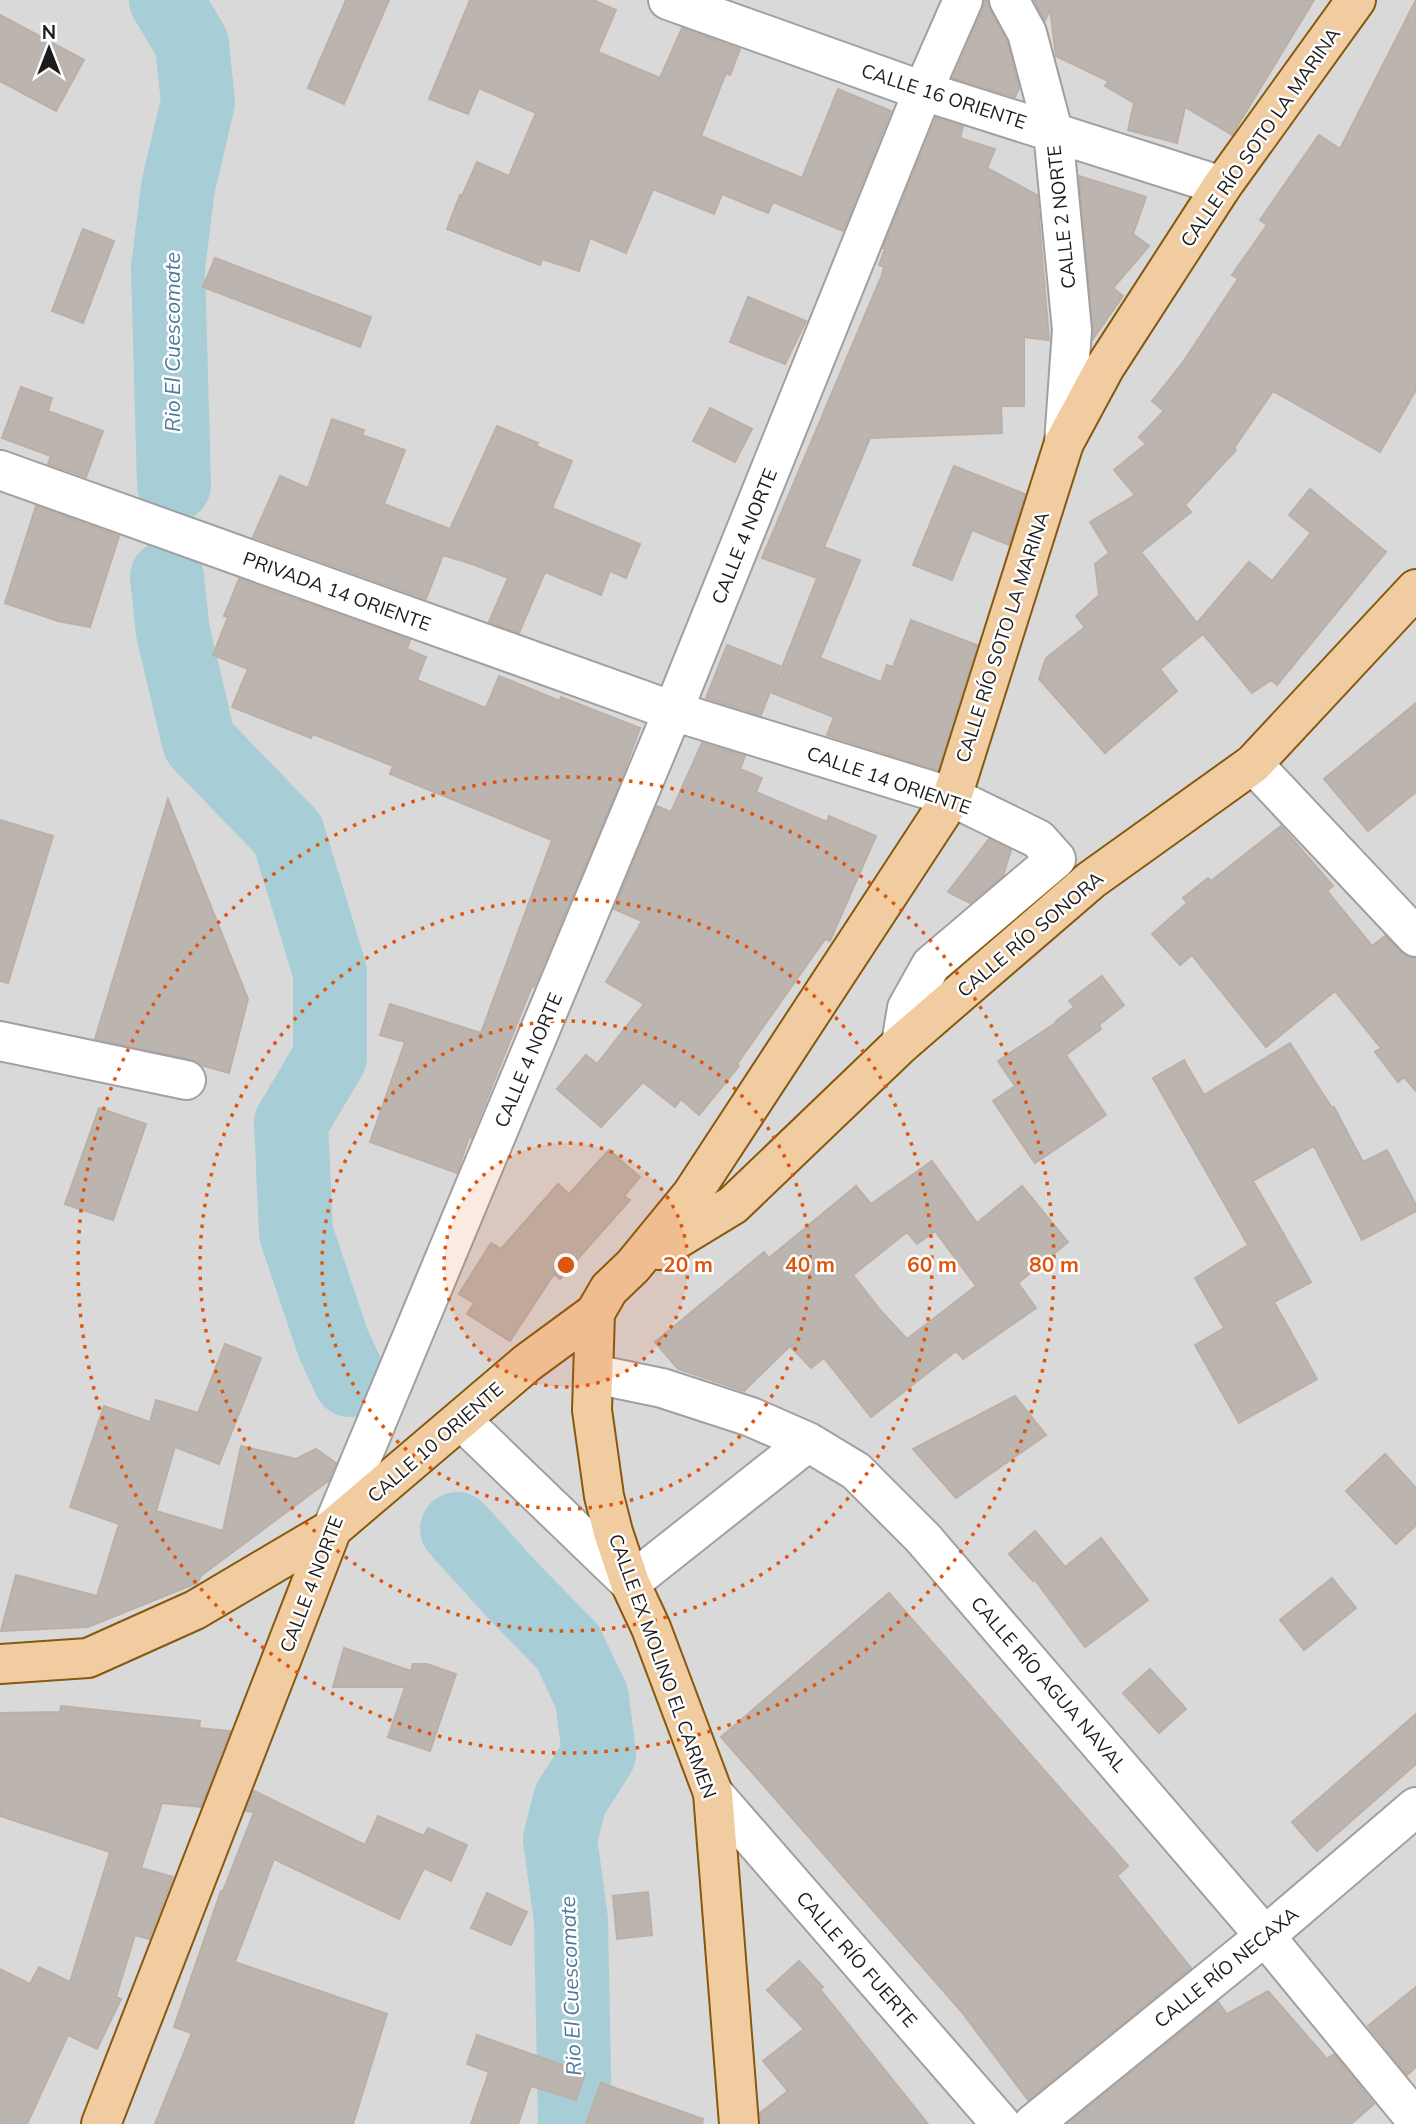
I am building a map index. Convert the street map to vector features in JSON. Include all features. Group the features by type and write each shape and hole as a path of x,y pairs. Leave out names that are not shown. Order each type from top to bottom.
{"main road":[{"name":"CALLE RÍO SOTO LA MARINA","path":"633,1266 692,1194 951,797 1064,443 1105,367 1222,186 1356,0"},
{"name":"CALLE RÍO SONORA","path":"633,1266 733,1205 901,1044 1091,880 1253,764 1416,589"},
{"path":"595,1312 609,1289 633,1266"},
{"name":"CALLE 10 ORIENTE","path":"0,1664 88,1658 195,1610 332,1529 527,1363 595,1312"},
{"name":"CALLE EX MOLINO EL CARMEN","path":"595,1312 592,1410 604,1496 630,1583 651,1628 713,1793 739,2124"},
{"name":"CALLE 4 NORTE","path":"101,2124 332,1529"}],"street":[{"name":"CALLE 16 ORIENTE","path":"668,0 923,91 1222,186"},
{"name":"CALLE 4 NORTE","path":"332,1529 673,712 923,91 963,0"},
{"name":"CALLE 2 NORTE","path":"1009,0 1027,33 1053,131 1072,330 1064,443"},
{"name":"PRIVADA 14 ORIENTE","path":"0,470 673,712"},
{"name":"CALLE 14 ORIENTE","path":"673,712 951,797 1038,839 1056,859 931,965 907,1008 901,1044"},
{"path":"1253,764 1416,937"},
{"path":"0,1041 186,1080"},
{"name":"CALLE RÍO AGUA NAVAL","path":"594,1374 674,1392 751,1417 808,1442 856,1471 923,1538 1265,1936 1416,2120"},
{"path":"461,1420 630,1583 808,1442"},
{"name":"CALLE RÍO FUERTE","path":"713,1793 1001,2124"},
{"name":"CALLE RÍO NECAXA","path":"1033,2124 1265,1936 1416,1807"}],"shaded area":[{"path":"0,0 1416,0 1416,2124 0,2124"}],"building":[{"path":"346,0 389,0 344,104 308,88"},
{"path":"470,0 593,0 616,10 598,52 660,78 682,28 740,49 730,75 726,73 701,136 802,178 838,89 891,111 843,231 773,202 768,213 722,194 714,214 653,189 626,253 590,238 579,271 542,259 540,265 447,229 477,162 509,176 536,113 479,88 468,114 429,99"},
{"path":"984,0 987,0 1007,41 1019,88 1015,97 953,78 983,9"},
{"path":"1034,0 1314,0 1232,135 1185,107 1177,143 1128,130 1134,103 1105,86 1108,81 1056,56 1050,9 1045,21"},
{"path":"1416,0 1416,390 1380,452 1273,391 1234,448 1236,450 1185,505 1191,512 1141,552 1197,623 1249,562 1272,581 1311,533 1289,515 1310,489 1386,552 1277,685 1271,680 1252,693 1203,634 1160,669 1177,691 1105,753 1039,679 1046,658 1085,627 1076,616 1099,595 1095,564 1109,553 1090,522 1135,495 1114,470 1146,444 1139,437 1164,411 1152,401 1181,365 1238,279 1232,275 1267,225 1260,220 1319,135 1340,149"},
{"path":"0,15 84,60 56,111 0,81"},
{"path":"936,118 963,127 960,138 995,149 987,168 1037,195 1049,340 1024,337 1024,406 1001,406 1002,433 870,438 824,547 860,560 820,658 881,682 887,665 893,667 911,620 977,645 938,770 827,735 834,717 772,693 817,578 762,558 882,275 884,267 879,265 885,249 883,248"},
{"path":"1079,176 1146,197 1133,234 1149,246 1113,288 1123,296 1093,339"},
{"path":"83,229 114,241 83,323 52,311"},
{"path":"215,258 371,317 360,347 203,287"},
{"path":"748,297 806,321 785,364 730,342"},
{"path":"21,387 52,398 48,411 103,431 86,477 48,464 51,456 2,438"},
{"path":"710,408 752,429 735,462 693,441"},
{"path":"332,419 364,430 362,435 405,450 384,504 450,529 497,426 572,461 552,508 640,544 626,578 610,571 601,595 545,572 519,633 489,622 508,578 475,565 443,555 426,599 253,537 280,476 308,488"},
{"path":"954,466 1025,494 1009,545 972,530 952,580 913,565"},
{"path":"36,506 119,536 90,627 58,621 5,603"},
{"path":"239,579 410,640 407,649 426,657 417,680 486,708 499,676 560,701 561,697 640,728 617,790 534,987 532,986 471,1138 469,1137 457,1173 370,1142 405,1042 380,1035 390,1004 481,1033 552,840 390,774 393,766 313,734 311,738 232,707 248,669 213,655 228,617 224,616"},
{"path":"727,645 780,666 761,715 706,698"},
{"path":"1416,703 1416,792 1368,831 1324,779"},
{"path":"702,743 745,756 740,769 762,778 756,792 827,822 829,816 876,836 830,941 825,939 737,1064 739,1066 699,1115 681,1099 675,1107 643,1082 601,1127 557,1089 586,1055 597,1064 644,1004 606,982 642,921 614,909 657,806 671,812"},
{"path":"168,799 248,999 229,1073 190,1059 95,1039"},
{"path":"0,820 53,836 8,983 0,981"},
{"path":"1281,826 1333,886 1327,891 1372,946 1385,936 1409,958 1416,958 1416,1091 1404,1077 1398,1082 1375,1052 1381,1048 1335,991 1266,1047 1192,955 1180,965 1152,934 1187,903 1183,898 1208,878 1211,881"},
{"path":"989,839 1011,850 1003,876 970,903 948,892"},
{"path":"1102,976 1124,1005 1099,1025 1101,1029 1066,1055 1106,1115 1035,1163 993,1101 1015,1086 998,1061 1057,1022 1074,1007 1069,1001"},
{"path":"1290,1043 1332,1108 1334,1107 1363,1162 1387,1150 1416,1205 1416,1211 1362,1240 1314,1146 1253,1181 1311,1282 1274,1302 1317,1379 1239,1423 1195,1345 1224,1328 1195,1278 1248,1245 1153,1078 1184,1060 1204,1095"},
{"path":"99,1108 146,1124 113,1220 65,1204"},
{"path":"609,1150 640,1177 624,1196 630,1200 560,1279 554,1274 510,1341 467,1314 474,1303 459,1294 491,1243 501,1249 558,1184 569,1194"},
{"path":"932,1161 977,1223 1022,1186 1068,1242 1018,1283 1036,1308 963,1359 956,1351 871,1417 824,1358 811,1368 790,1346 744,1391 678,1369 655,1342 764,1252 769,1258 856,1186 871,1204","holes":["935,1231 976,1286 907,1339 853,1275 907,1232 917,1244"]},
{"path":"225,1344 261,1358 219,1464 175,1447 156,1511 223,1531 241,1446 296,1459 316,1449 336,1463 328,1481 202,1575 197,1583 88,1627 1,1631 16,1575 97,1596 119,1524 70,1507 104,1406 150,1422 156,1400 198,1413"},
{"path":"1015,1396 1046,1435 956,1498 913,1449"},
{"path":"1385,1454 1416,1488 1416,1525 1396,1544 1346,1491"},
{"path":"1035,1531 1065,1567 1101,1538 1148,1600 1085,1647 1035,1580 1033,1581 1009,1554"},
{"path":"1332,1578 1356,1608 1304,1650 1280,1620"},
{"path":"889,1593 1128,1866 1117,1876 1191,1968 1028,2100 961,2011 721,1737"},
{"path":"344,1648 411,1671 413,1664 427,1664 456,1674 430,1751 388,1737 405,1687 333,1687"},
{"path":"1150,1669 1186,1709 1159,1733 1123,1693"},
{"path":"61,1706 200,1721 199,1728 230,1731 201,1807 162,1803 141,1868 173,1877 149,1939 135,1935 116,1997 121,1999 97,2049 68,2035 27,2124 0,2124 0,1969 30,1984 39,1967 70,1982 110,1852 0,1816 0,1713 60,1712"},
{"path":"1416,1714 1416,1764 1317,1851 1292,1822"},
{"path":"254,1791 365,1845 378,1816 424,1836 428,1828 467,1845 451,1881 424,1868 399,1919 274,1859 235,1962 387,2014 353,2124 155,2124 192,2033 174,2027 221,1891 254,1812 246,1811"},
{"path":"648,1892 652,1935 617,1939 613,1896"},
{"path":"487,1893 527,1912 511,1945 471,1928"},
{"path":"799,1961 823,1987 820,1989 928,2124 761,2124 760,2113 788,2091 763,2061 804,2029 767,1990"},
{"path":"1416,1987 1416,2067 1407,2075 1368,2026"},
{"path":"1268,1991 1327,2059 1334,2054 1374,2104 1351,2124 1068,2124 1218,2002 1227,2014"},
{"path":"477,2035 585,2073 576,2100 531,2086 518,2124 471,2124 489,2072 467,2064"},
{"path":"601,2083 703,2119 702,2124 586,2124"}],"waterway":[{"name":"Rio El Cuescomate","path":"166,0 192,44 198,102 178,187 168,268 174,485"},
{"name":"Rio El Cuescomate","path":"167,577 173,632 199,742 288,834 330,972 330,1057 291,1123 296,1233 333,1343 350,1380"},
{"name":"Rio El Cuescomate","path":"457,1529 568,1647 592,1698 599,1754 570,1800 560,1839 571,1920 575,2124"}]}
